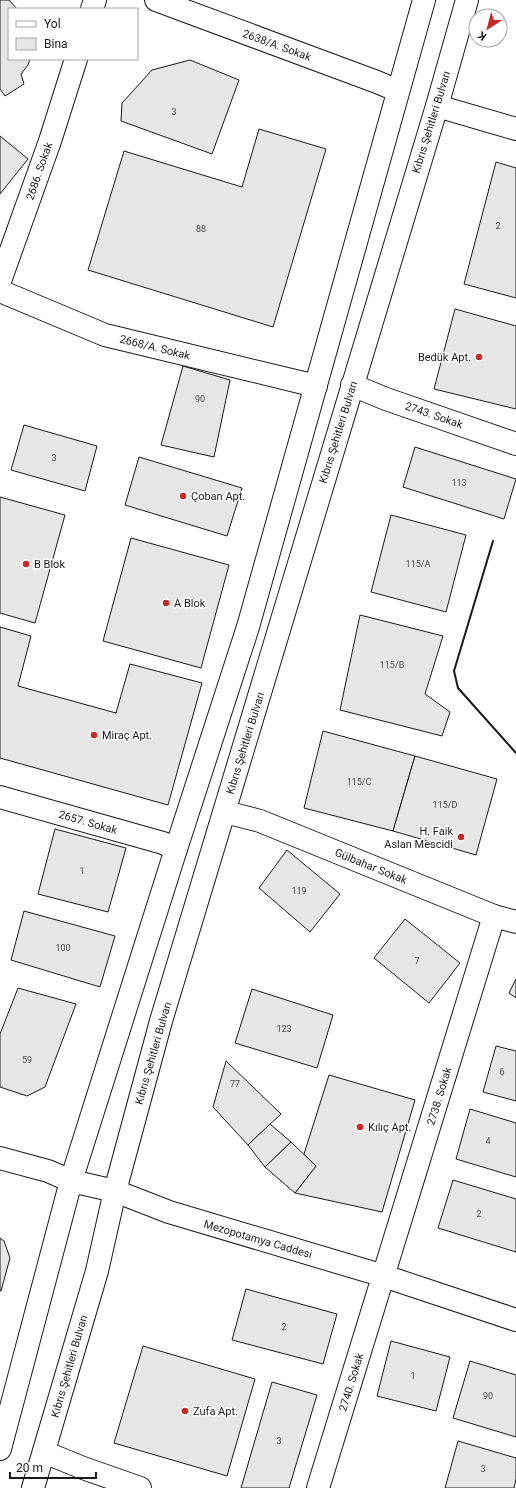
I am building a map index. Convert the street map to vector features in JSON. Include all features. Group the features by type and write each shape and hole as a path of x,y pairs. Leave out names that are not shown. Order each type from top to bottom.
{"main road":[{"name":"2638/A. Sokak","path":"156,0 398,91"},
{"path":"1,1446 71,1181 176,849 248,628 424,0"},
{"name":"Kıbrıs Şehitleri Bulvarı","path":"33,1488 97,1271 115,1191 161,1021 437,106 467,0"},
{"name":"2686. Sokak","path":"0,281 50,142 76,60"},
{"path":"437,106 516,128"},
{"name":"2668/A. Sokak","path":"0,291 105,335 316,386"},
{"name":"2743. Sokak","path":"352,385 386,399 516,444"},
{"name":"2657. Sokak","path":"0,797 163,843 176,849"},
{"name":"Gülbahar Sokak","path":"225,812 260,821 494,916 516,922"},
{"name":"2738. Sokak","path":"384,1276 494,916"},
{"name":"Mezopotamya Caddesi","path":"0,1158 48,1171 71,1181 115,1191 169,1212 384,1276 516,1320"},
{"name":"2740. Sokak","path":"318,1488 384,1276"},
{"path":"44,1452 83,1468 140,1488"}],"building":[{"path":"0,0 9,0 16,8 8,8 8,60 30,60 28,65 21,74 24,84 5,96 0,89"},
{"path":"190,60 239,80 212,154 121,121 122,103 152,70"},
{"path":"259,129 326,149 273,327 88,270 124,151 242,187"},
{"path":"0,136 28,159 0,194"},
{"path":"496,162 516,168 516,298 464,284"},
{"name":"Bedük Apt.","path":"455,309 516,326 516,409 434,389"},
{"path":"183,366 230,380 214,457 161,445"},
{"path":"24,425 97,446 85,491 11,470"},
{"path":"415,447 516,479 504,519 403,487"},
{"name":"Çoban Apt.","path":"139,457 242,488 227,536 125,505"},
{"name":"B Blok","path":"0,497 65,515 35,623 0,613"},
{"path":"391,515 466,535 446,612 371,592"},
{"name":"A Blok","path":"131,538 229,565 201,668 103,641"},
{"path":"360,615 443,636 425,694 450,712 442,736 340,710"},
{"name":"Miraç Apt.","path":"0,627 31,636 18,686 116,713 130,664 202,683 168,805 0,758"},
{"path":"323,731 415,756 393,831 304,808"},
{"path":"415,756 497,779 476,855 393,831"},
{"path":"55,829 126,848 108,912 38,894"},
{"path":"287,850 340,894 310,932 259,888"},
{"path":"24,911 115,936 100,987 11,960"},
{"path":"405,919 460,963 429,1003 374,958"},
{"path":"516,979 516,998 509,993"},
{"path":"18,988 76,1004 45,1087 27,1096 0,1087 0,1034"},
{"path":"252,989 333,1015 317,1068 235,1043"},
{"path":"496,1046 516,1051 516,1101 483,1092"},
{"path":"226,1061 281,1114 248,1145 213,1107"},
{"name":"Kılıç Apt.","path":"329,1075 415,1100 382,1212 295,1193 316,1166 304,1154"},
{"path":"470,1109 516,1123 516,1177 456,1159"},
{"path":"270,1124 291,1142 265,1167 248,1145"},
{"path":"291,1142 316,1166 295,1193 265,1167"},
{"path":"453,1180 516,1199 516,1252 438,1228"},
{"path":"0,1238 4,1241 10,1258 1,1291 0,1291"},
{"path":"246,1289 337,1314 323,1364 232,1340"},
{"path":"391,1341 450,1357 436,1411 377,1396"},
{"name":"Zufa Apt.","path":"143,1346 255,1379 227,1476 114,1443"},
{"path":"470,1361 516,1375 516,1437 453,1418"},
{"path":"272,1382 317,1395 289,1488 241,1488"},
{"path":"458,1441 516,1458 516,1479 514,1488 445,1488"}],"wall":[{"path":"493,541 454,671 458,688 516,753"}],"place":[{"name":"Bedük Apt.","path":"479,357"},
{"name":"Çoban Apt.","path":"183,496"},
{"name":"B Blok","path":"26,564"},
{"name":"A Blok","path":"166,603"},
{"name":"Miraç Apt.","path":"94,735"},
{"name":"H. Faik Aslan Mescidi","path":"461,837"},
{"name":"Kılıç Apt.","path":"360,1127"},
{"name":"Zufa Apt.","path":"185,1411"}]}
